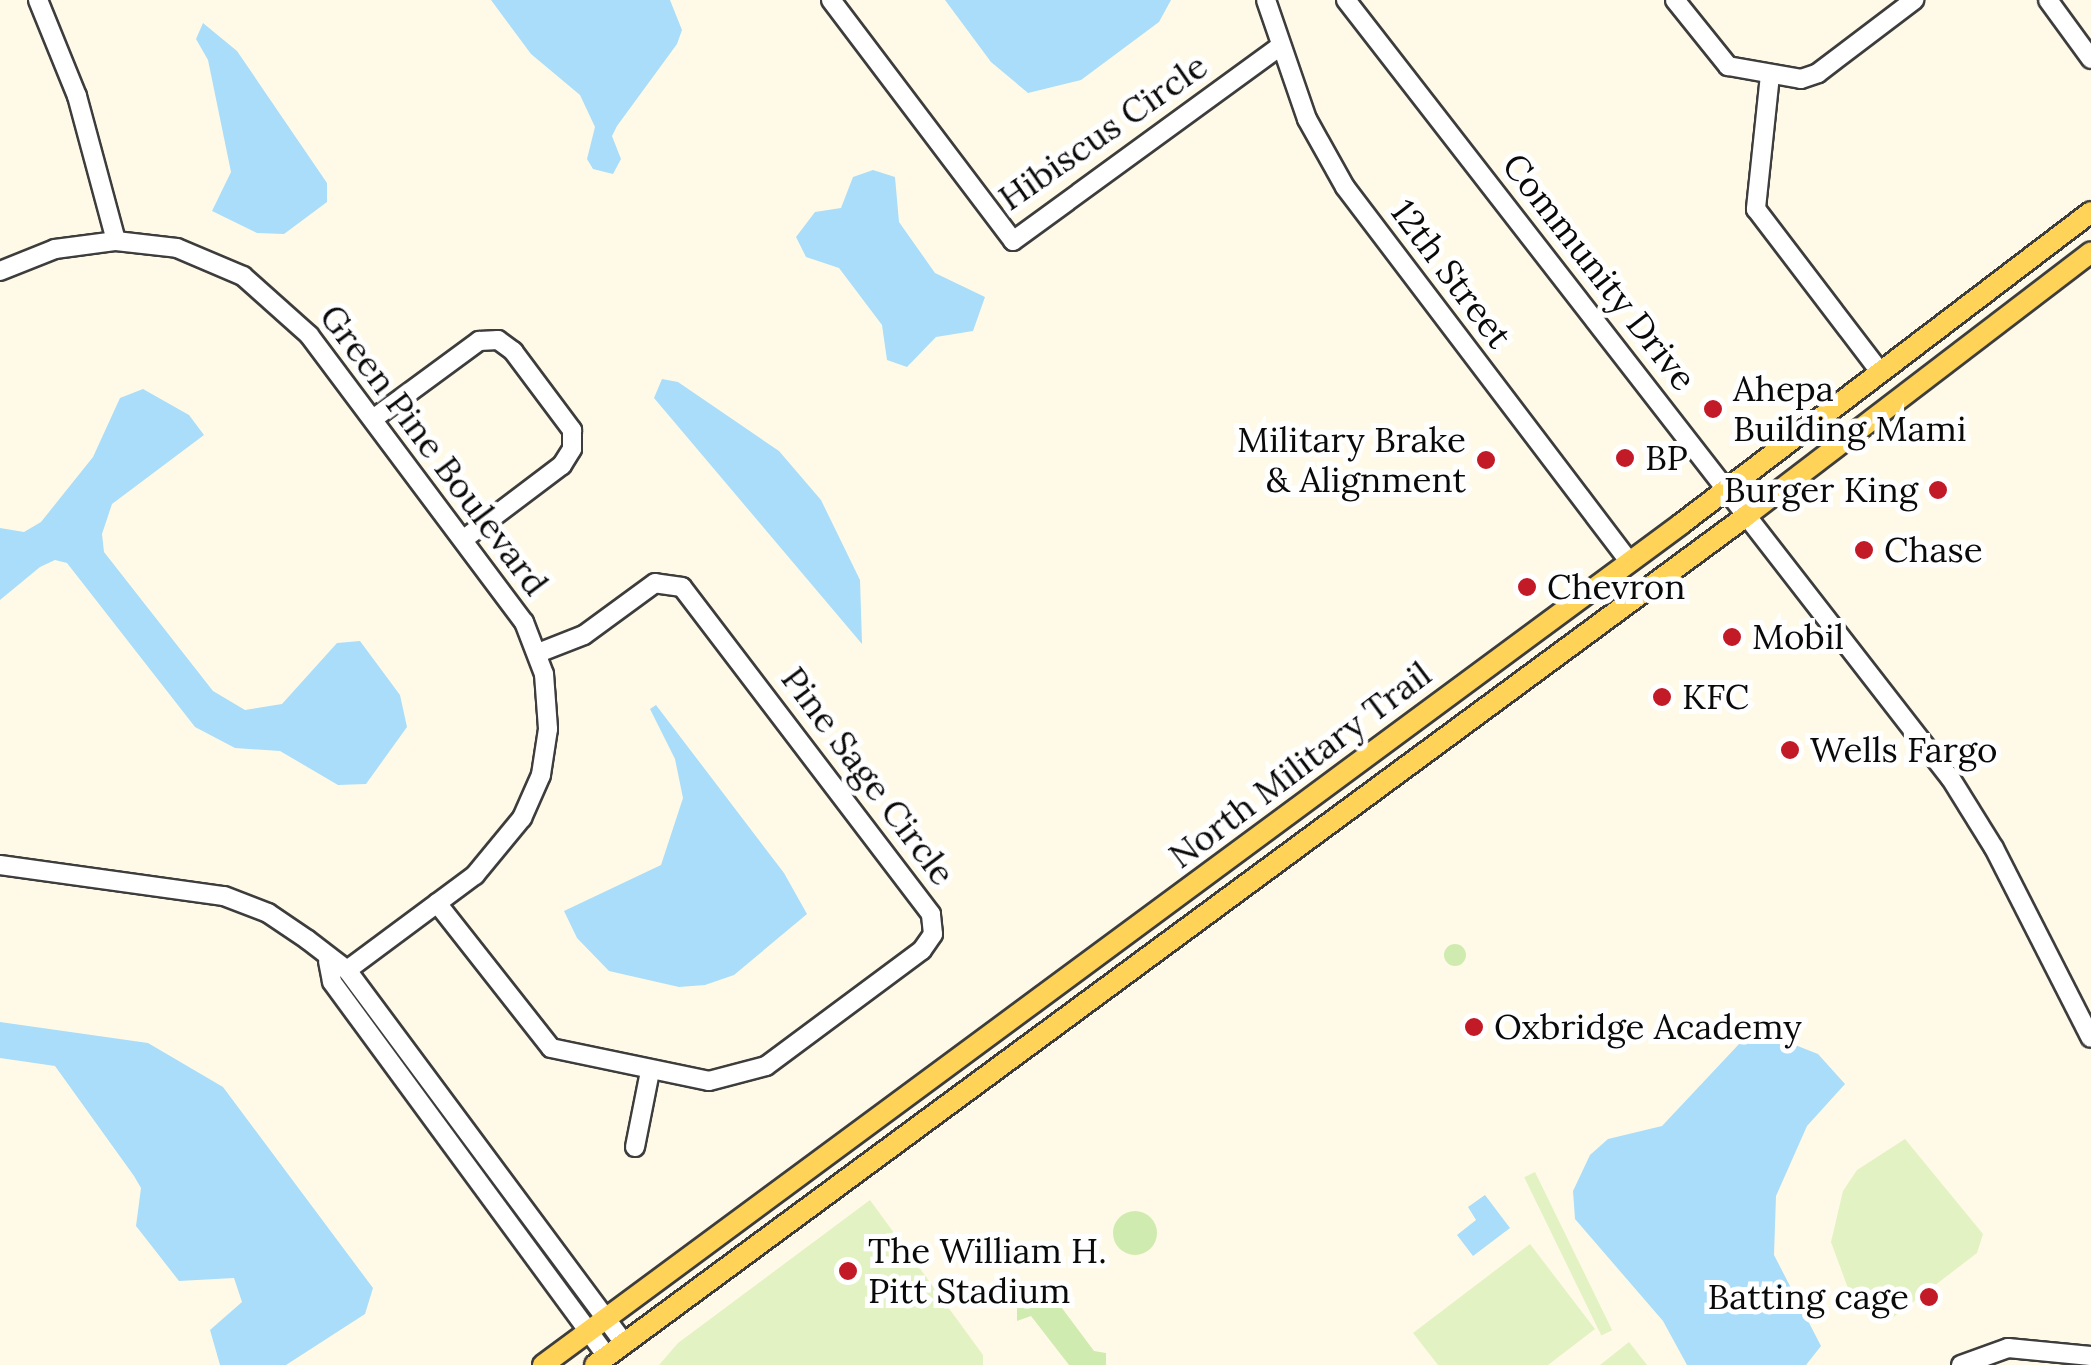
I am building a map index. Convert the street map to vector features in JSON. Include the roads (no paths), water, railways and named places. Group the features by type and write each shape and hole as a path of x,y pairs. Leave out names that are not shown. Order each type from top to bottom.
{"main road":[{"name":"North Military Trail","path":"543,1365 1727,489 2091,212"},
{"name":"North Military Trail","path":"601,1361 1746,516 2091,252"},
{"path":"1165,906 1185,932"}],"street":[{"path":"38,0 78,96 116,241"},
{"name":"Hibiscus Circle","path":"831,0 1013,241 1280,46"},
{"name":"12th Street","path":"1266,0 1307,119 1345,187 1630,561"},
{"name":"Community Drive","path":"1346,0 1950,779 1994,848 2091,1038"},
{"path":"1676,0 1728,66 1801,79 1818,73 1914,0"},
{"path":"2048,0 2091,59"},
{"path":"1770,75 1756,209 1880,372"},
{"name":"Green Pine Boulevard","path":"0,271 55,249 116,241 177,248 243,276 298,322 514,606 538,653 548,730 534,793 495,856 347,970"},
{"path":"373,420 479,341 498,340 513,351 572,430 572,449 562,464 464,539"},
{"name":"Pine Sage Circle","path":"438,903 543,1042 568,1056 709,1081 766,1066 922,950 932,934 931,914 682,587 655,584 584,635 538,653"},
{"path":"0,865 224,896 285,923 328,961 347,970 597,1325 601,1361"},
{"path":"328,961 332,982 597,1325 624,1344"},
{"path":"636,1147 650,1071"},
{"path":"1961,1365 2008,1348 2091,1356"}],"water":[{"path":"491,0 670,0 682,30 677,44 612,136 621,159 613,174 593,169 587,159 595,127 580,95 531,54"},
{"path":"945,0 1171,0 1159,22 1081,80 1028,93 991,62"},
{"path":"203,23 237,51 327,183 327,202 284,234 257,233 212,211 231,172 208,60 196,39"},
{"path":"873,170 895,177 899,222 935,273 985,297 973,331 936,337 907,367 887,360 882,325 839,268 806,257 796,237 815,212 841,208 853,177"},
{"path":"662,379 678,382 779,451 821,500 860,580 862,644 654,398"},
{"path":"143,389 189,415 204,435 112,504 102,534 104,552 213,691 245,710 282,704 337,643 360,641 400,695 407,727 366,784 338,785 280,751 235,748 195,727 67,563 55,560 40,567 0,600 0,528 24,532 41,522 93,457 120,398"},
{"path":"656,705 784,873 807,914 734,975 705,985 679,987 609,971 577,938 564,911 661,865 683,798 675,759 650,709"},
{"path":"0,1022 148,1043 223,1087 373,1288 365,1314 286,1365 220,1365 210,1330 242,1302 234,1278 179,1281 136,1226 141,1188 134,1176 55,1066 0,1058"},
{"path":"1760,1031 1818,1054 1845,1084 1807,1126 1776,1196 1774,1255 1821,1346 1806,1365 1687,1365 1663,1321 1575,1219 1573,1191 1590,1155 1608,1139 1662,1126 1740,1043"},
{"path":"1485,1195 1510,1228 1473,1256 1457,1235 1476,1220 1468,1207"}],"place":[{"name":"Ahepa Building Mami","path":"1713,409"},
{"name":"BP","path":"1625,458"},
{"name":"Military Brake & Alignment","path":"1486,460"},
{"name":"Burger King","path":"1938,490"},
{"name":"Chase","path":"1864,550"},
{"name":"Chevron","path":"1527,587"},
{"name":"Mobil","path":"1732,637"},
{"name":"KFC","path":"1662,697"},
{"name":"Wells Fargo","path":"1790,750"},
{"name":"Oxbridge Academy","path":"1474,1027"},
{"name":"The William H. Pitt Stadium","path":"848,1271"},
{"name":"Batting cage","path":"1929,1297"}]}
